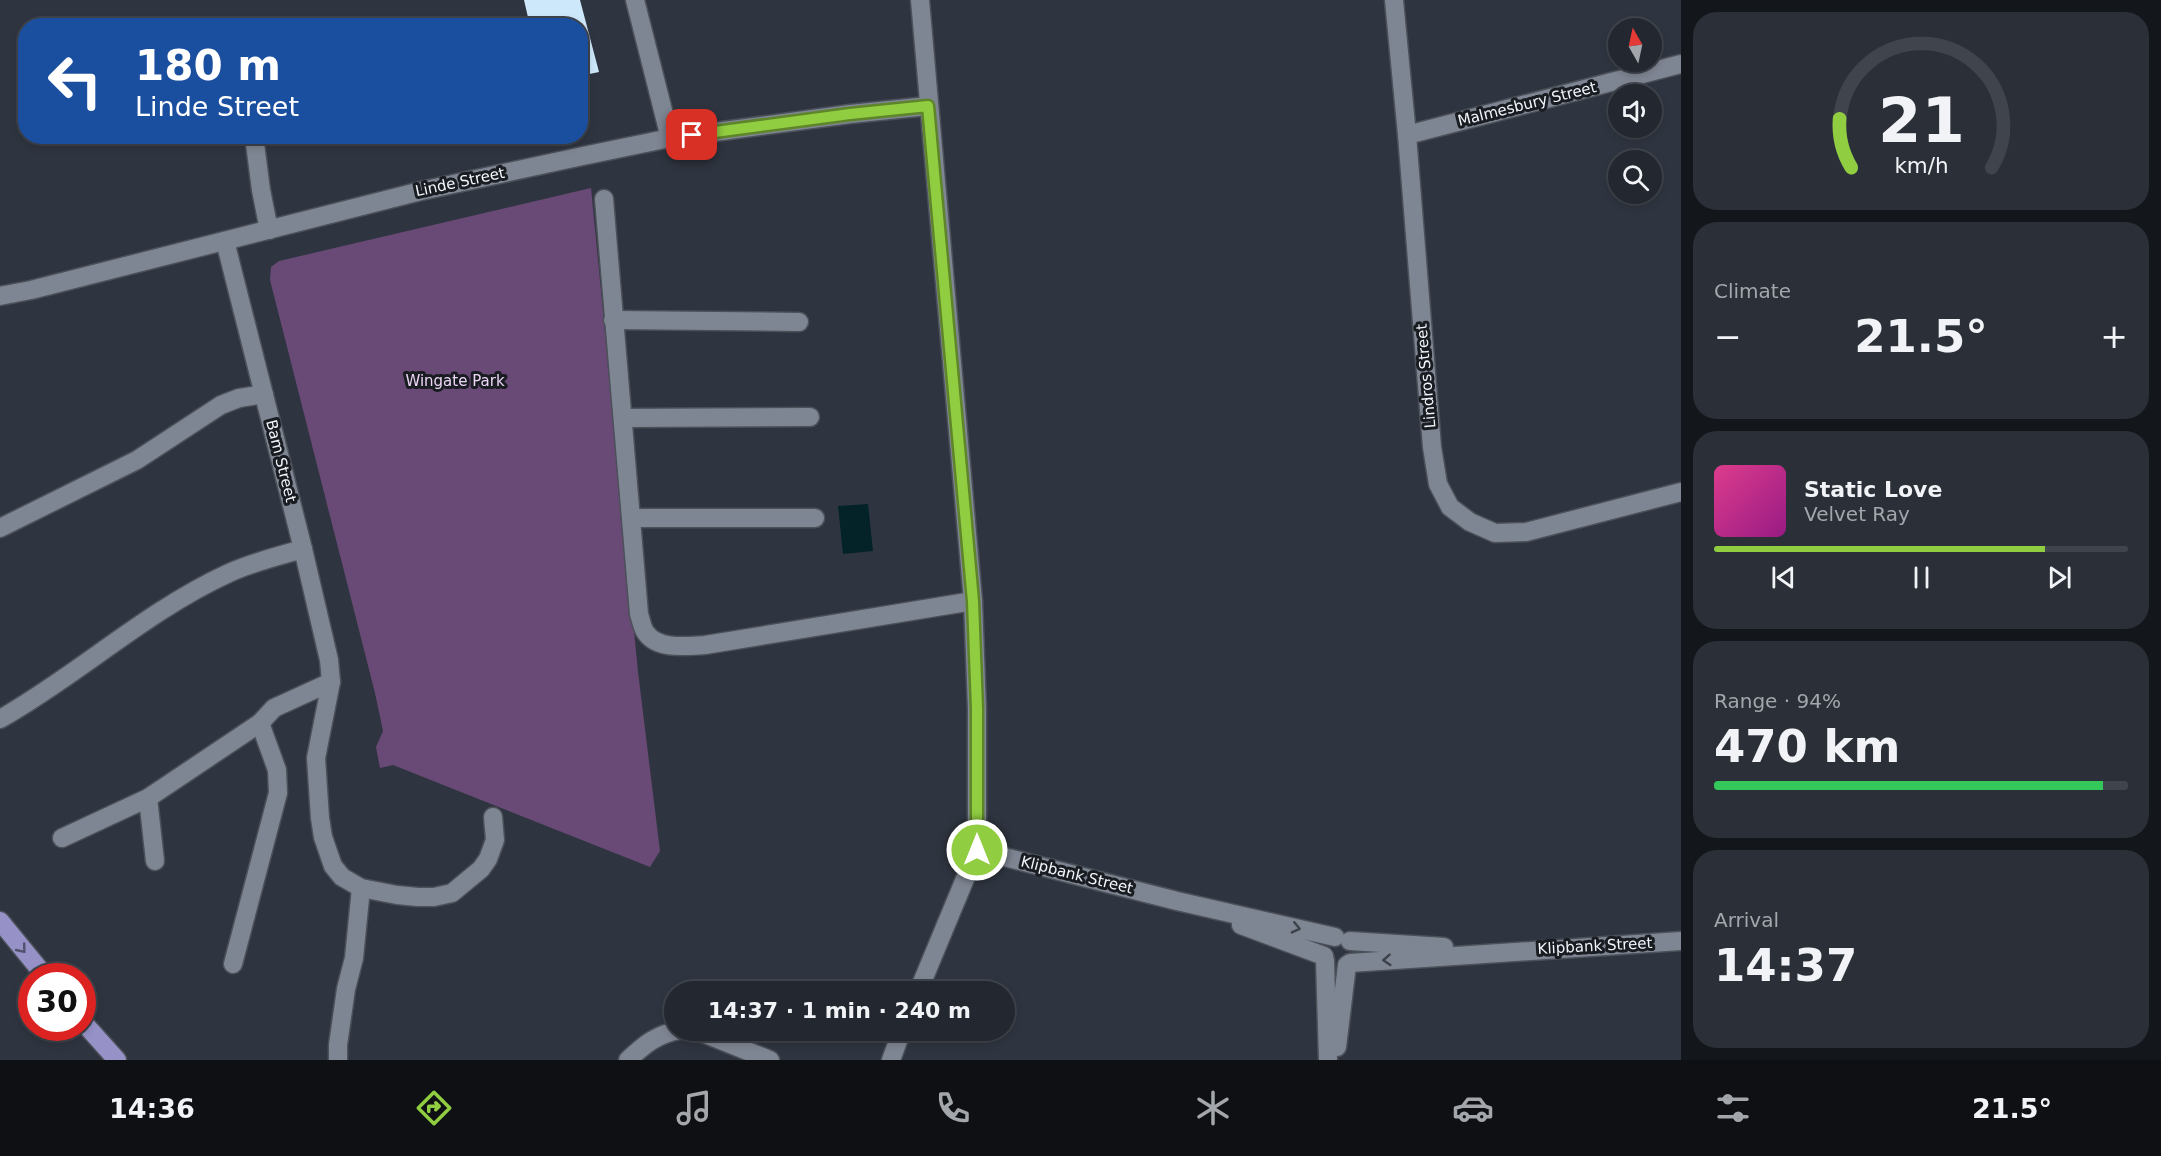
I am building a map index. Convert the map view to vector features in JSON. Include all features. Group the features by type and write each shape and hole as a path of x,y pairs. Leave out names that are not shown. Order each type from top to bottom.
{"main road":[{"path":"0,921 34,963"},
{"path":"96,1037 117,1060"}],"street":[{"path":"635,0 670,138"},
{"path":"920,0 973,601 977,709 977,850 923,981"},
{"name":"Lindros Street","path":"1394,0 1432,447 1438,484 1450,507 1470,522 1495,533 1526,532 1681,492"},
{"name":"Malmesbury Street","path":"1407,135 1681,64"},
{"name":"Linde Street","path":"0,296 225,242 420,190 670,138 928,106"},
{"path":"255,144 269,230"},
{"path":"604,199 639,614 644,631 652,640 665,645 705,645 973,601"},
{"name":"Bam Street","path":"225,242 329,660 331,682 316,758 323,837 333,866 342,877 361,888"},
{"path":"614,320 799,322"},
{"path":"0,528 137,460 221,405 239,398 264,394"},
{"path":"623,418 810,417"},
{"path":"631,518 814,518"},
{"path":"0,719 195,591 252,564 303,549"},
{"path":"62,838 148,798 260,723 274,708 331,682"},
{"path":"233,964 278,793 277,770 260,723"},
{"path":"148,798 155,861"},
{"path":"338,1060 346,989 354,958 361,888 418,897 434,897 452,893 481,869 488,860 495,840 493,817"},
{"name":"Klipbank Street","path":"977,850 1177,901 1342,939 1509,951"},
{"name":"Klipbank Street","path":"1177,901 1324,958 1335,967 1509,951 1681,941"},
{"path":"1328,1060 1325,944 1342,939 1355,952 1348,964 1336,1060"},
{"path":"628,1060 646,1043 664,1034"},
{"path":"722,1041 770,1060"},
{"path":"891,1060 898,1041"}],"green space":[{"name":"Wingate Park","path":"591,188 638,672 660,851 650,867 393,765 380,768 376,747 383,731 375,693 270,280 271,267 279,261"}],"shaded area":[{"path":"868,504 873,551 843,554 838,506"}],"building":[{"path":"524,0 580,0 585,18 528,18"},
{"path":"588,30 599,72 588,74"}],"route":[{"path":"692,135 928,106 973,601 977,709 977,850"}]}
